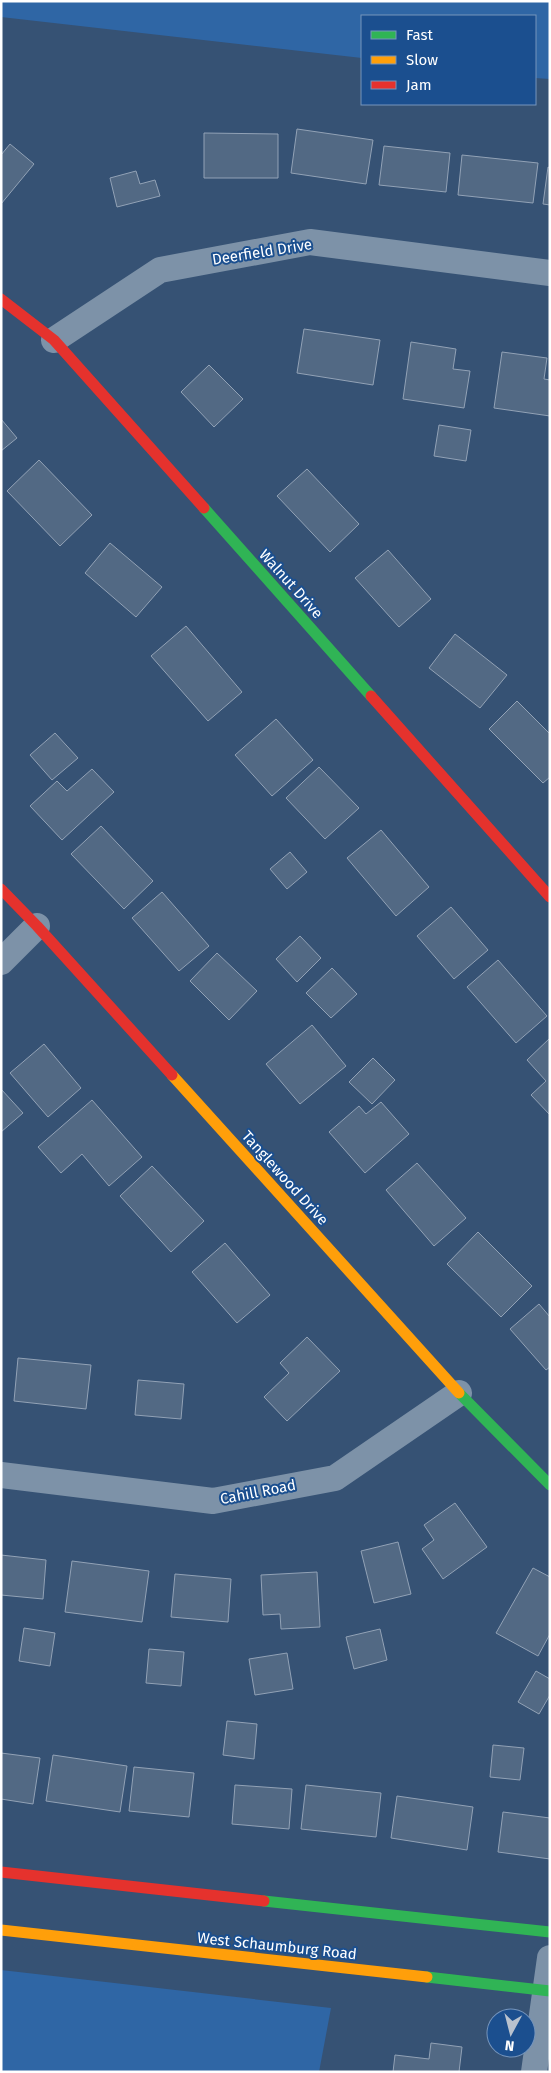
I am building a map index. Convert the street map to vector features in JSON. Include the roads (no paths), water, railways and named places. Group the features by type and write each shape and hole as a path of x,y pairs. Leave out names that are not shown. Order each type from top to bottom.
{"street":[{"name":"Deerfield Drive","path":"54,340 160,270 310,242 550,273"},
{"name":"Walnut Drive","path":"1,300 54,340 550,897"},
{"name":"Tanglewood Drive","path":"1,889 37,926 459,1393 550,1485"},
{"path":"1,962 37,926"},
{"name":"Cahill Road","path":"1,1475 213,1501 335,1478 459,1393"},
{"path":"1,1872 550,1932"},
{"name":"West Schaumburg Road","path":"1,1930 548,1991"},
{"path":"534,2072 548,1991 550,1958"}]}
